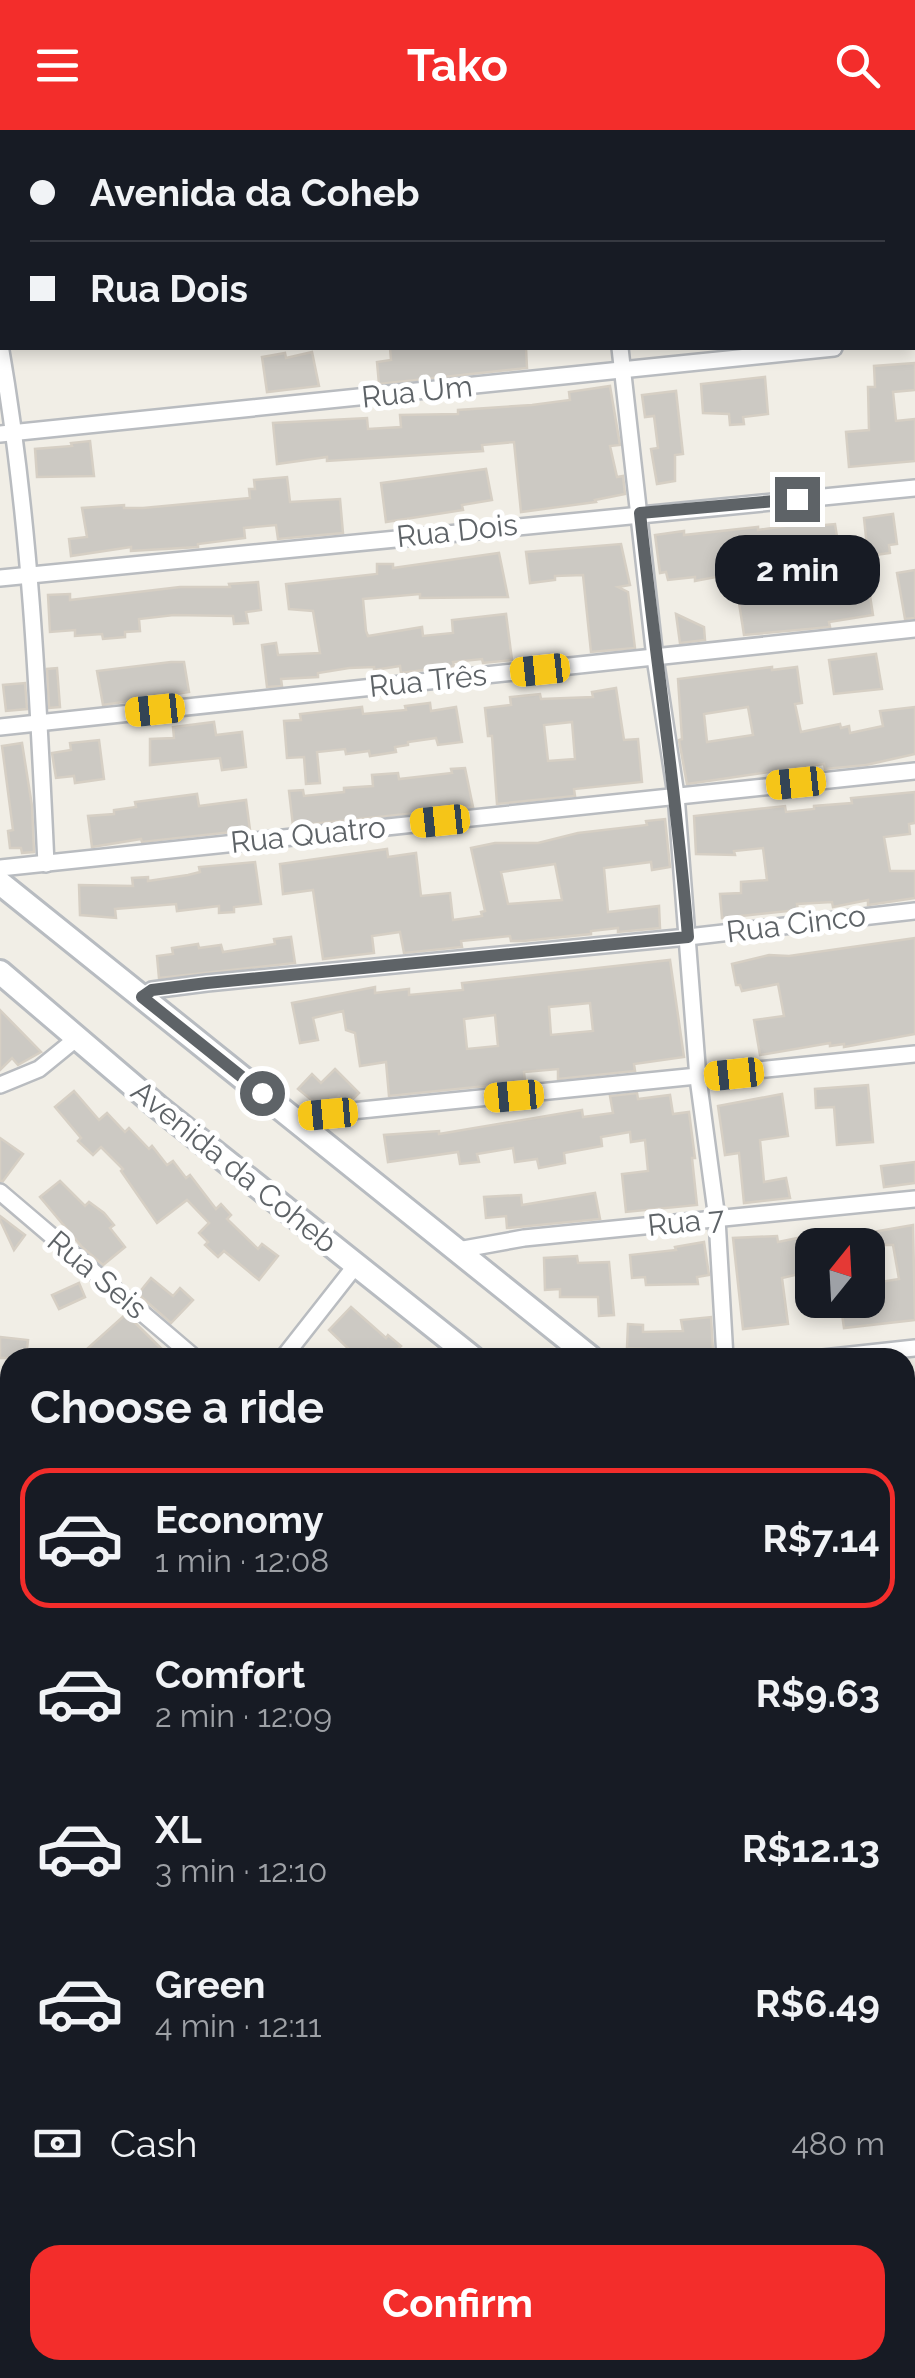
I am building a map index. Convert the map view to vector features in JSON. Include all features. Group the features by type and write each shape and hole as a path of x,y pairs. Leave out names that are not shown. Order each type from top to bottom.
{"main road":[{"path":"0,883 580,1348"},
{"name":"Avenida da Coheb","path":"2,977 460,1348"}],"street":[{"path":"0,350 40,722 46,864"},
{"path":"620,350 655,658 676,795 698,1078 717,1219 724,1348"},
{"name":"Rua Um","path":"8,433 816,350"},
{"name":"Rua Dois","path":"0,578 915,488"},
{"name":"Rua Três","path":"0,727 915,629"},
{"name":"Rua Quatro","path":"0,868 915,771"},
{"name":"Rua Cinco","path":"142,997 152,990 207,983 688,937 915,910"},
{"path":"0,1084 39,1069 77,1038"},
{"path":"292,1117 915,1054"},
{"name":"Rua Seis","path":"0,1192 182,1348"},
{"name":"Rua 7","path":"458,1250 524,1238 915,1199"},
{"path":"291,1348 356,1265"}],"building":[{"path":"390,350 526,350 527,368 379,384 377,362 391,360"},
{"path":"312,352 319,386 267,392 262,357 285,353 286,358"},
{"path":"915,363 915,390 893,392 896,421 915,419 915,461 849,467 846,432 869,430 868,387 875,387 874,366"},
{"path":"765,377 768,414 743,417 744,424 730,425 729,414 703,413 701,384"},
{"path":"610,386 620,445 610,446 617,477 623,476 625,494 596,502 521,512 514,442 482,445 483,451 327,461 327,457 277,464 273,423 367,418 368,429 401,427 400,415 458,414 458,410 570,400 569,392"},
{"path":"676,391 683,454 675,455 675,481 657,484 651,449 658,448 654,416 645,417 642,395"},
{"path":"90,441 94,476 37,477 35,449"},
{"path":"486,469 492,500 462,505 463,510 386,522 381,483"},
{"path":"287,477 290,502 340,499 343,533 278,539 276,525 244,528 245,538 198,547 131,551 131,547 71,556 69,539 87,537 82,508 143,508 250,498 254,480"},
{"path":"893,514 897,544 889,545 890,553 868,556 864,518"},
{"path":"812,522 813,526 835,524 841,562 820,565 824,593 869,589 873,615 829,622 830,627 744,635 739,603 767,598 763,568 695,581 695,577 668,580 666,572 660,573 655,535 758,530"},
{"path":"621,544 630,585 618,587 628,592 635,648 591,652 583,575 555,576 555,580 530,583 526,552"},
{"path":"499,553 508,597 420,598 420,594 363,599 366,631 368,636 422,627 423,636 453,633 452,620 506,614 512,660 453,662 454,666 401,673 400,666 349,668 318,673 318,677 281,679 282,686 267,687 262,645 276,643 278,655 320,653 313,611 289,609 286,584 377,574 377,564 393,564 393,568"},
{"path":"915,570 915,618 905,619 897,573"},
{"path":"258,582 261,610 246,612 248,623 234,624 233,616 174,615 139,619 140,631 125,632 125,637 75,636 75,630 50,632 48,595 70,594 70,600"},
{"path":"676,614 704,627 705,640 680,643"},
{"path":"876,654 882,689 834,694 829,660"},
{"path":"184,662 189,692 103,705 97,671"},
{"path":"797,667 802,703 795,704 801,732 840,724 841,728 849,726 850,733 883,726 880,711 915,707 915,754 866,765 825,769 824,764 687,784 679,740 682,739 678,679","holes":["748,707 753,735 707,742 704,714"]},
{"path":"57,668 60,707 49,708 47,669"},
{"path":"25,683 27,709 6,711 3,685"},
{"path":"616,688 624,740 638,739 642,782 574,789 575,796 497,804 492,736 488,736 485,708 511,705 510,697 593,697 592,692","holes":["572,722 575,759 548,761 544,725"]},
{"path":"430,703 431,711 456,707 462,742 438,745 436,738 408,742 395,747 396,752 370,756 369,751 346,754 345,749 317,752 320,783 306,784 304,757 287,758 284,721 301,720 300,714 362,707 363,714 406,710 405,706"},
{"path":"214,722 216,735 242,732 246,767 222,770 220,758 150,765 150,739 174,738 173,727"},
{"path":"99,740 104,779 75,783 74,776 56,778 52,753 71,750 70,743"},
{"path":"22,743 32,806 34,852 22,853 21,848 10,848 8,831 13,830 2,746"},
{"path":"465,768 473,807 293,826 289,791 303,790 304,796 344,792 344,788 373,786 372,775 398,773 399,779"},
{"path":"915,792 915,823 909,824 910,834 884,837 890,871 915,871 915,898 868,905 868,900 833,907 832,902 797,904 798,910 722,918 720,894 741,893 741,882 767,880 763,848 734,851 735,855 696,854 694,816 785,806 786,812 814,809 852,803 851,798"},
{"path":"197,794 199,806 246,800 250,830 92,847 88,816 114,814 114,810 136,807 135,802"},
{"path":"665,819 670,867 652,870 651,862 604,868 608,912 659,906 660,928 618,932 618,928 523,941 511,941 510,936 461,941 462,947 404,953 400,932 372,936 374,953 323,959 313,890 283,894 280,864 387,849 388,857 416,853 421,896 450,893 453,920 482,916 485,911 471,848 495,843 538,843 578,833 647,825 646,821","holes":["555,864 562,900 508,904 501,872"]},
{"path":"255,862 261,904 219,913 219,906 177,911 176,904 115,909 116,918 80,915 79,885 133,886 132,878 148,877 148,881 200,872 199,867"},
{"path":"291,937 295,963 159,978 157,956 173,954 172,948 221,945 223,952 275,944 274,939"},
{"path":"915,938 915,1034 844,1047 830,1043 760,1055 754,1020 784,1016 778,984 742,991 736,985 732,964 769,955 789,956"},
{"path":"670,960 684,1057 634,1064 635,1071 558,1079 558,1069 524,1072 525,1082 389,1096 386,1062 360,1066 355,1033 346,1030 343,1011 313,1018 318,1040 300,1043 292,1003 375,987 375,993 409,989 409,995 463,990 462,983","holes":["590,1003 593,1031 551,1035 549,1007","495,1015 498,1046 467,1049 464,1019"]},
{"path":"0,1010 41,1052 18,1065 12,1058 0,1070"},
{"path":"335,1069 359,1093 352,1100 339,1096 333,1102 315,1103 298,1089 312,1074 321,1083"},
{"path":"868,1085 873,1142 837,1145 834,1107 816,1108 815,1089"},
{"path":"74,1091 99,1120 107,1113 125,1132 129,1128 149,1149 152,1146 167,1165 173,1161 186,1178 190,1175 216,1209 221,1204 231,1215 227,1219 258,1249 262,1244 278,1256 259,1280 224,1251 218,1257 205,1245 208,1242 199,1233 209,1223 187,1200 157,1223 123,1169 101,1147 93,1155 78,1141 81,1138 55,1107"},
{"path":"637,1093 638,1099 670,1095 673,1114 689,1112 697,1205 626,1212 622,1174 648,1171 645,1140 631,1142 630,1132 601,1137 602,1146 564,1153 565,1163 539,1168 537,1159 515,1162 513,1148 477,1154 479,1162 460,1164 458,1152 388,1162 384,1135 439,1134 582,1110 583,1117 613,1113 610,1096"},
{"path":"782,1094 788,1136 760,1140 764,1182 786,1178 790,1198 744,1203 739,1153 725,1155 718,1106"},
{"path":"0,1138 23,1154 3,1181 0,1181"},
{"path":"915,1162 915,1183 884,1187 881,1166"},
{"path":"60,1181 85,1206 89,1202 114,1225 110,1228 125,1247 103,1265 82,1247 40,1197"},
{"path":"595,1193 600,1219 507,1228 506,1216 486,1218 484,1197 521,1195 522,1205"},
{"path":"0,1216 25,1235 14,1250 0,1220"},
{"path":"913,1225 915,1320 844,1328 843,1318 885,1318 885,1281 899,1279 893,1245 885,1245 885,1230"},
{"path":"777,1236 778,1242 795,1238 795,1275 782,1278 788,1324 743,1329 733,1238"},
{"path":"704,1242 709,1275 697,1277 698,1284 646,1285 645,1277 632,1278 630,1255 676,1250 675,1247"},
{"path":"577,1256 578,1263 609,1262 614,1315 599,1316 598,1297 560,1297 560,1289 545,1290 544,1258"},
{"path":"151,1278 173,1296 180,1288 193,1300 171,1323 138,1294"},
{"path":"79,1283 85,1297 59,1309 52,1295"},
{"path":"351,1307 401,1346 348,1348 329,1330"},
{"path":"126,1314 161,1348 88,1348"},
{"path":"711,1317 713,1348 627,1348 628,1324 643,1325 643,1332 683,1331 681,1320"},
{"path":"0,1337 28,1340 27,1348 0,1348"}],"route":[{"path":"262,1093 142,997 152,990 207,983 688,937 676,795 655,658 640,513 797,499"}]}
